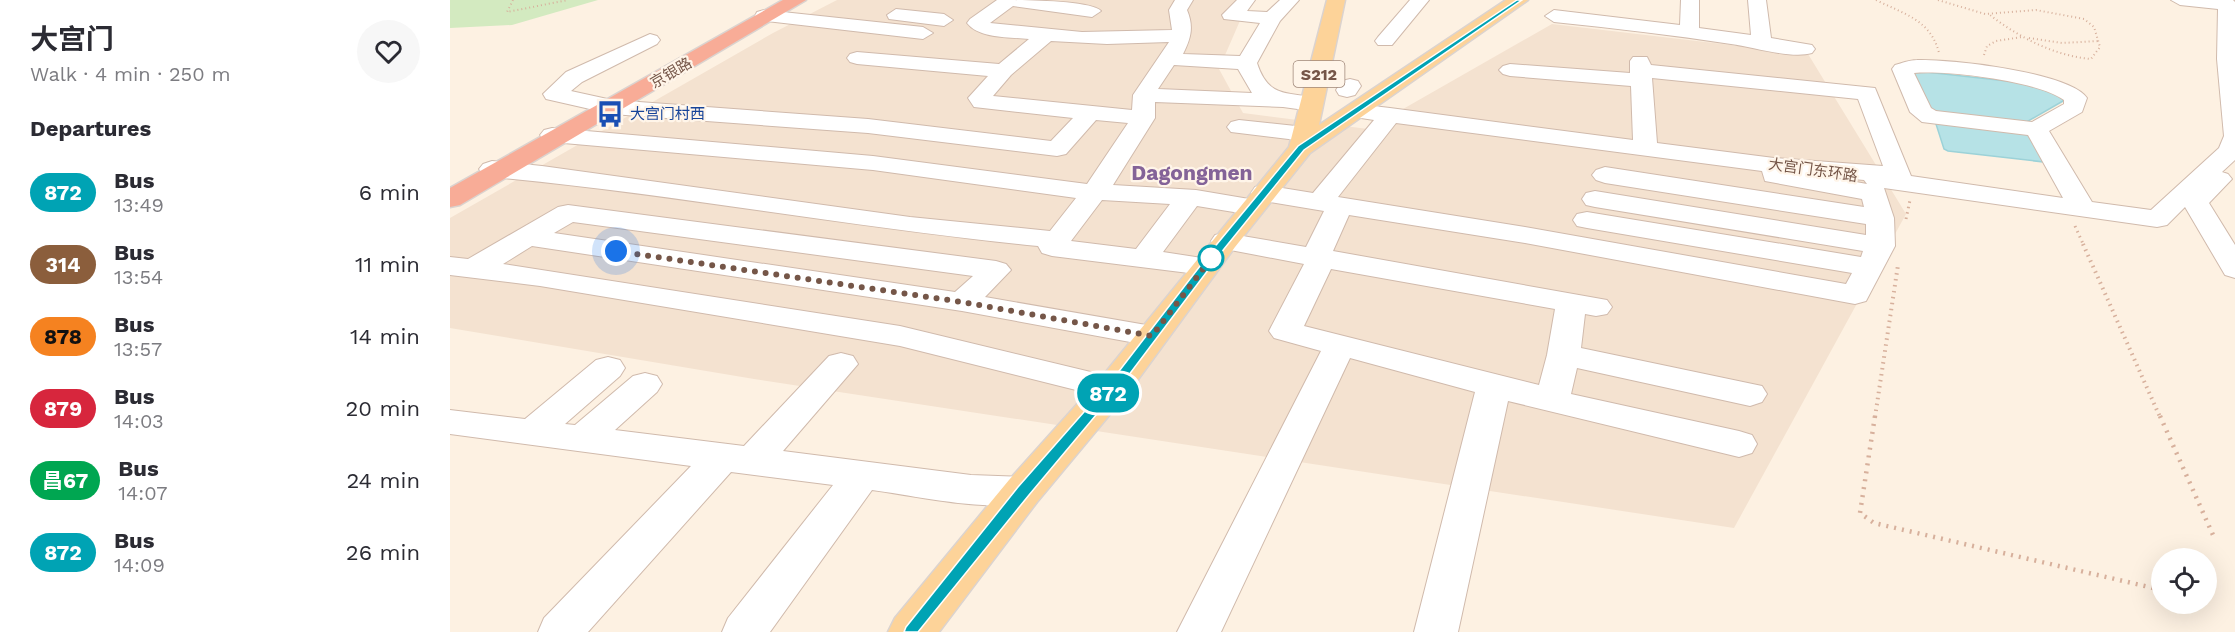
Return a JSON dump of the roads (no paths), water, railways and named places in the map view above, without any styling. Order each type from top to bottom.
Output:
[{"type":"highway","name":"京银路","points":[[450,199],[792,1]]},
{"type":"highway","name":"京银路","points":[[450,193],[497,170]]},
{"type":"main road","name":"S212","points":[[1303,141],[1336,0]]},
{"type":"main road","points":[[1385,104],[1519,0]]},
{"type":"main road","points":[[1314,95],[1351,95]]},
{"type":"main road","name":"S212","points":[[912,632],[1023,491],[1112,387],[1303,141],[1351,95]]},
{"type":"street","points":[[978,22],[1009,0],[1092,11]]},
{"type":"street","points":[[1280,101],[1262,92],[1250,79],[1247,63],[1272,18],[1290,0]]},
{"type":"street","points":[[1385,40],[1420,0]]},
{"type":"street","points":[[1586,19],[1590,0]]},
{"type":"street","points":[[1617,22],[1621,0]]},
{"type":"street","points":[[1689,33],[1690,0]]},
{"type":"street","points":[[1757,0],[1757,52]]},
{"type":"street","name":"大宫门东环路","points":[[1351,95],[1385,104],[1645,147],[1774,181],[1913,184],[2157,219],[2230,152],[2235,136],[2227,59],[2231,4],[2190,0]]},
{"type":"street","points":[[792,1],[944,20],[978,22],[985,28],[1045,36],[1119,39],[1173,16],[1179,45],[1168,59],[1143,107],[1093,192],[1052,246],[1144,258],[1215,253],[1318,257],[1583,305],[1564,355],[1552,401]]},
{"type":"street","points":[[1247,1],[1231,15],[1272,18]]},
{"type":"street","points":[[766,16],[923,33]]},
{"type":"street","points":[[1554,16],[1617,22],[1689,33],[1757,52],[1825,67],[1839,90]]},
{"type":"street","points":[[880,60],[944,20]]},
{"type":"street","points":[[1045,36],[1004,71],[979,98],[982,102],[1090,113],[1143,107],[1257,100],[1280,101],[1314,95]]},
{"type":"street","points":[[650,40],[574,77],[554,94],[610,105],[675,112],[868,126],[1057,148],[1090,113]]},
{"type":"street","points":[[1757,52],[1805,49]]},
{"type":"street","points":[[857,58],[1004,71]]},
{"type":"street","points":[[1168,59],[1247,63]]},
{"type":"street","points":[[1510,70],[1640,68],[1721,60]]},
{"type":"street","points":[[1917,66],[2036,80],[2072,93],[2076,98],[2074,107],[2036,129],[1930,117],[1921,112],[1902,69],[1917,66]]},
{"type":"street","points":[[1591,209],[1774,181],[1899,175],[1867,93],[1640,68]]},
{"type":"street","points":[[1640,68],[1702,94]]},
{"type":"street","points":[[1640,68],[1645,147]]},
{"type":"street","points":[[573,176],[708,91]]},
{"type":"street","points":[[1257,100],[1235,133],[1303,141]]},
{"type":"street","points":[[1385,104],[1330,204],[1318,257],[1285,331],[1552,401],[1739,444]]},
{"type":"street","points":[[2036,129],[2074,207]]},
{"type":"street","points":[[556,136],[873,163],[1093,192],[1330,204],[1591,209],[1883,258],[1883,227],[1892,223],[1874,193],[1774,181]]},
{"type":"street","points":[[1591,209],[1617,143]]},
{"type":"street","points":[[2235,164],[2195,202],[2235,269]]},
{"type":"street","points":[[497,170],[573,176],[744,199],[890,223],[1057,240]]},
{"type":"street","points":[[1144,258],[1189,198]]},
{"type":"street","points":[[462,267],[527,237],[568,213],[996,270],[962,302]]},
{"type":"street","points":[[618,289],[699,231]]},
{"type":"street","points":[[527,237],[660,259],[962,302],[1152,336]]},
{"type":"street","points":[[462,267],[618,289],[900,336],[1112,387]]},
{"type":"street","points":[[1199,632],[1340,345]]},
{"type":"street","points":[[1564,355],[1750,394]]},
{"type":"street","points":[[560,632],[737,459],[841,364]]},
{"type":"street","points":[[532,433],[608,368]]},
{"type":"street","points":[[583,439],[645,384]]},
{"type":"street","points":[[1436,632],[1494,386]]},
{"type":"street","points":[[450,422],[971,489],[1023,491]]},
{"type":"street","points":[[744,632],[862,475]]},
{"type":"water","points":[[1917,71],[2034,84],[2062,96],[2063,101],[2023,124],[1930,113],[1912,76]]},
{"type":"water","points":[[1935,121],[2030,134],[2044,162],[1948,151],[1944,149]]},
{"type":"place","name":"大宫门村西","points":[[610,114]]},
{"type":"district","name":"Dagongmen","points":[[1192,172]]}]
